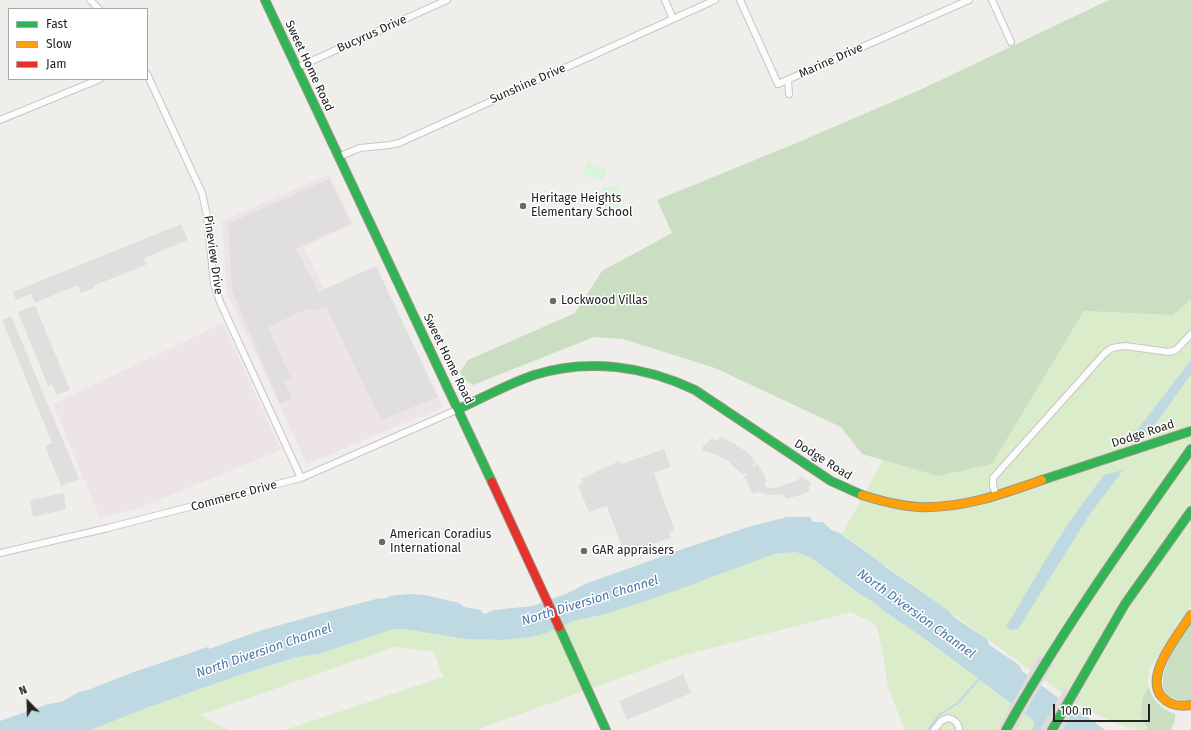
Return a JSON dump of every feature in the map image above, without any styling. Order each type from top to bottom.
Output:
[{"type":"main road","name":"Sweet Home Road","points":[[265,0],[338,157],[459,409],[606,730]]},
{"type":"main road","name":"Dodge Road","points":[[459,409],[525,379],[556,370],[589,366],[633,368],[666,377],[695,390],[832,481],[850,491],[888,504],[930,508],[959,505],[996,496],[1191,431]]},
{"type":"main road","points":[[1006,730],[1047,660],[1088,595],[1191,449]]},
{"type":"main road","points":[[1052,730],[1125,604],[1191,511]]},
{"type":"main road","points":[[1191,615],[1156,674],[1158,691],[1167,702],[1177,706],[1191,705]]},
{"type":"street","points":[[90,0],[98,8]]},
{"type":"street","name":"Bucyrus Drive","points":[[296,68],[447,0]]},
{"type":"street","points":[[665,0],[673,19]]},
{"type":"street","name":"Sunshine Drive","points":[[338,157],[360,148],[399,143],[715,0]]},
{"type":"street","name":"Marine Drive","points":[[740,0],[778,84],[969,0]]},
{"type":"street","points":[[992,0],[1011,42]]},
{"type":"street","name":"Pineview Drive","points":[[148,76],[202,193],[207,216],[214,284],[220,302],[301,478]]},
{"type":"street","points":[[0,120],[98,80]]},
{"type":"street","points":[[788,80],[789,94]]},
{"type":"street","points":[[996,496],[993,486],[993,478],[1112,348],[1125,346],[1169,352],[1176,350],[1191,334]]},
{"type":"street","name":"Commerce Drive","points":[[0,553],[108,528],[301,478],[459,409]]},
{"type":"street","points":[[934,730],[941,721],[948,718],[958,724],[959,730]]},
{"type":"shaded area","points":[[329,174],[353,224],[304,247],[324,289],[376,266],[443,407],[307,464],[227,293],[222,221]]},
{"type":"shaded area","points":[[329,179],[351,223],[296,249],[319,292],[376,266],[438,397],[381,420],[326,307],[315,312],[309,308],[268,327],[291,378],[284,381],[292,399],[280,404],[232,290],[228,224]]},
{"type":"shaded area","points":[[181,224],[188,240],[144,258],[146,265],[93,286],[94,288],[81,293],[78,285],[35,303],[31,294],[16,300],[13,292]]},
{"type":"shaded area","points":[[35,305],[70,390],[57,395],[52,384],[48,386],[18,312]]},
{"type":"shaded area","points":[[11,316],[79,479],[61,486],[45,446],[52,443],[2,320]]},
{"type":"shaded area","points":[[223,323],[281,450],[142,507],[100,519],[53,404]]},
{"type":"shaded area","points":[[720,436],[748,453],[756,462],[752,466],[753,467],[757,464],[763,472],[767,481],[764,484],[766,488],[775,488],[798,480],[801,476],[811,483],[809,492],[787,499],[782,494],[768,495],[758,492],[753,494],[744,477],[748,474],[747,473],[743,475],[728,461],[702,450],[703,446],[713,437],[714,440],[718,441]]},
{"type":"shaded area","points":[[664,449],[671,467],[654,473],[675,531],[669,532],[671,538],[635,549],[633,545],[622,548],[607,506],[589,512],[578,486],[583,483],[581,479],[619,461],[622,464]]},
{"type":"shaded area","points":[[64,493],[66,509],[33,517],[30,500]]},
{"type":"shaded area","points":[[683,674],[691,693],[627,720],[619,701]]},
{"type":"green space","points":[[1109,0],[1191,0],[1191,299],[1173,315],[1084,311],[992,464],[938,476],[862,454],[841,427],[715,368],[623,339],[594,337],[473,385],[464,379],[460,372],[468,360],[575,313],[602,271],[672,233],[657,200],[794,144],[922,89]]},
{"type":"green space","points":[[587,162],[607,169],[603,180],[583,174]]},
{"type":"green space","points":[[620,186],[618,210],[601,211],[603,187]]},
{"type":"green space","points":[[1191,299],[1191,606],[1150,668],[1148,680],[1149,687],[1143,697],[1140,715],[1148,730],[1130,728],[1113,722],[1080,706],[842,534],[883,460],[938,476],[992,464],[1084,311],[1173,315]]},
{"type":"green space","points":[[796,552],[810,557],[945,654],[1033,720],[1034,725],[1031,730],[905,730],[888,688],[883,654],[876,625],[851,612],[681,656],[476,730],[285,730],[443,677],[434,652],[395,647],[200,715],[229,730],[91,730],[149,707],[240,675],[297,657],[319,654],[394,629],[404,629],[465,639],[502,640],[532,637],[549,632],[573,621],[606,614],[774,554]]},
{"type":"green space","points":[[1191,622],[1191,700],[1179,700],[1167,694],[1163,685],[1164,675],[1167,663],[1173,651]]},
{"type":"green space","points":[[1149,687],[1152,696],[1158,704],[1165,710],[1175,714],[1175,720],[1171,730],[1148,730],[1140,715],[1143,697]]},
{"type":"water","points":[[1191,360],[1191,374],[1149,433],[1131,438]]},
{"type":"water","points":[[1123,470],[1088,517],[1018,629],[1011,630],[1006,627],[1055,544],[1077,511],[1104,475]]},
{"type":"water","name":"North Diversion Channel","points":[[787,517],[810,517],[813,522],[823,522],[831,530],[838,532],[883,564],[886,568],[949,611],[954,617],[988,640],[988,644],[1019,665],[1022,671],[1076,711],[1082,713],[1105,730],[1031,730],[1034,725],[1033,720],[945,654],[810,557],[796,552],[774,554],[661,596],[606,614],[573,621],[549,632],[532,637],[502,640],[465,639],[404,629],[394,629],[319,654],[297,657],[240,675],[149,707],[91,730],[0,730],[0,721],[48,704],[61,702],[79,692],[88,690],[131,673],[208,647],[209,649],[259,631],[319,614],[376,599],[387,598],[389,596],[409,594],[425,595],[459,603],[464,607],[481,610],[482,613],[485,614],[493,610],[533,606],[568,593],[585,584],[677,551],[748,527]]},
{"type":"pier","points":[[1039,655],[1054,663],[1015,730],[997,730]]},
{"type":"pier","points":[[1065,687],[1081,697],[1063,730],[1040,730]]},
{"type":"waterway","points":[[1139,439],[1143,434]]},
{"type":"waterway","points":[[928,730],[939,715],[958,703],[979,679]]},
{"type":"traffic: fast","points":[[265,0],[492,482]]},
{"type":"traffic: fast","points":[[459,409],[515,382],[554,370],[595,366],[636,370],[656,375],[695,390],[831,481],[862,495]]},
{"type":"traffic: fast","points":[[1042,480],[1191,431]]},
{"type":"traffic: fast","points":[[1006,730],[1049,658],[1118,552],[1191,449]]},
{"type":"traffic: fast","points":[[1052,730],[1125,604],[1191,511]]},
{"type":"traffic: fast","points":[[559,627],[606,730]]},
{"type":"traffic: slow","points":[[862,495],[905,506],[950,506],[982,500],[1042,480]]},
{"type":"traffic: slow","points":[[1191,615],[1165,655],[1157,678],[1157,688],[1165,700],[1175,705],[1191,705]]},
{"type":"traffic: jam","points":[[492,482],[559,627]]},
{"type":"place","name":"Heritage Heights Elementary School","points":[[523,206]]},
{"type":"place","name":"Lockwood Villas","points":[[553,301]]},
{"type":"place","name":"American Coradius International","points":[[382,542]]},
{"type":"place","name":"GAR appraisers","points":[[584,551]]}]
